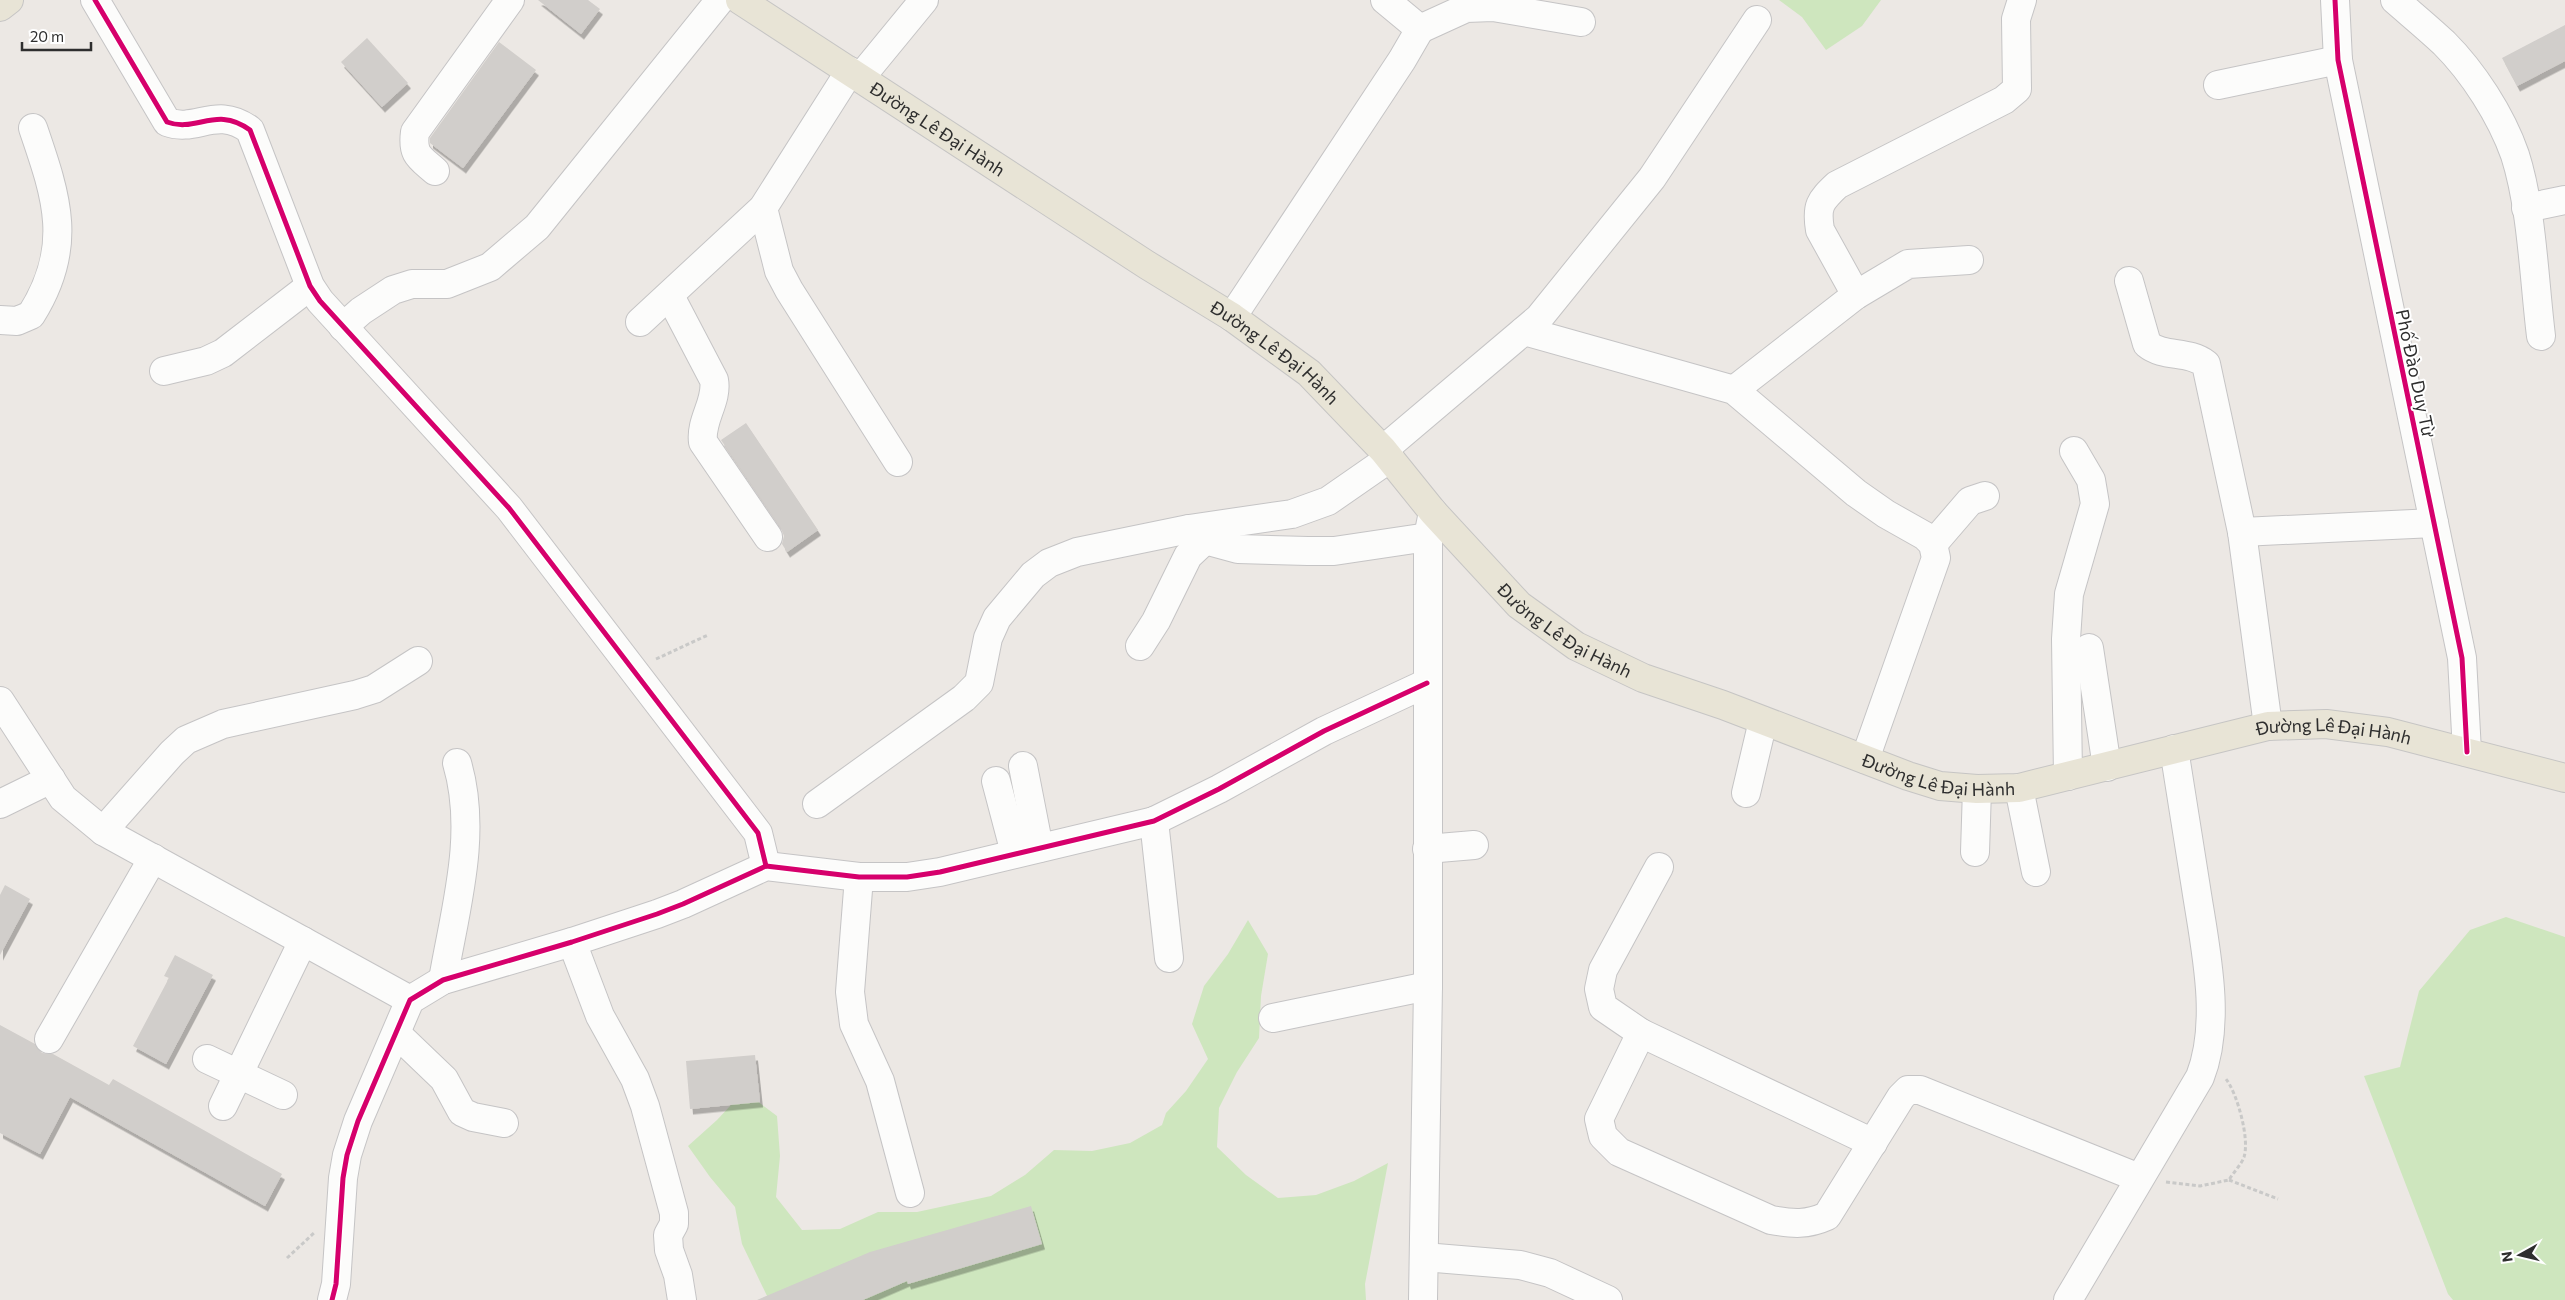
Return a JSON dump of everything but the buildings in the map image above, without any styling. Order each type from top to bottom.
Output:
[{"type":"main road","points":[[0,7],[9,0]]},
{"type":"main road","name":"Đường Lê Đại Hành","points":[[740,0],[1147,265],[1232,317],[1309,373],[1386,454],[1431,525],[1519,605],[1576,646],[1643,678],[1940,786],[1977,789],[2020,788],[2268,726],[2326,724],[2388,732],[2565,778]]},
{"type":"street","points":[[95,0],[167,122],[175,125],[226,118],[238,121],[250,130],[310,286],[320,301],[509,508],[758,833],[766,866]]},
{"type":"street","points":[[435,171],[416,155],[413,145],[415,132],[510,0]]},
{"type":"street","points":[[343,327],[361,311],[393,290],[412,284],[447,284],[483,271],[522,242],[537,227],[720,0]]},
{"type":"street","points":[[640,322],[763,208],[855,74],[924,0]]},
{"type":"street","points":[[1385,0],[1420,29]]},
{"type":"street","points":[[1856,295],[1820,230],[1818,218],[1821,200],[1837,185],[1938,131],[2004,100],[2017,89],[2016,19],[2022,0]]},
{"type":"street","name":"Phố Đào Duy Từ","points":[[2335,0],[2338,60],[2462,658],[2467,752]]},
{"type":"street","points":[[2395,0],[2444,44],[2488,101],[2514,152],[2526,208],[2541,336]]},
{"type":"street","points":[[1232,317],[1402,60],[1420,29],[1466,8],[1493,7],[1581,22]]},
{"type":"street","points":[[817,804],[964,698],[979,683],[988,638],[997,618],[1032,575],[1049,563],[1077,552],[1197,535],[1292,514],[1328,501],[1386,454],[1539,318],[1652,178],[1757,20]]},
{"type":"street","points":[[2218,85],[2338,60]]},
{"type":"street","points":[[0,320],[17,321],[31,315],[47,285],[54,257],[59,222],[52,185],[33,128]]},
{"type":"street","points":[[2526,208],[2565,200]]},
{"type":"street","points":[[763,208],[778,271],[788,290],[898,462]]},
{"type":"street","points":[[1734,390],[1856,295],[1908,264],[1969,260]]},
{"type":"street","points":[[2129,281],[2147,344],[2154,350],[2196,357],[2206,364],[2242,532],[2268,726]]},
{"type":"street","points":[[164,371],[206,361],[223,353],[310,286]]},
{"type":"street","points":[[670,296],[714,380],[715,388],[701,431],[703,442],[768,537]]},
{"type":"street","points":[[1524,331],[1734,390],[1856,493],[1886,514],[1925,536],[1933,544],[1936,558],[1866,759]]},
{"type":"street","points":[[2068,776],[2066,639],[2069,594],[2095,504],[2091,480],[2074,451]]},
{"type":"street","points":[[1933,544],[1970,501],[1985,496]]},
{"type":"street","points":[[2242,532],[2434,523]]},
{"type":"street","points":[[1197,535],[1238,549],[1334,551],[1431,525],[1427,683],[1428,986],[1423,1300]]},
{"type":"street","points":[[1140,646],[1156,621],[1197,535]]},
{"type":"street","points":[[2089,648],[2107,767]]},
{"type":"street","points":[[104,830],[172,753],[186,740],[223,724],[355,695],[374,689],[418,661]]},
{"type":"street","points":[[338,1295],[343,1178],[347,1155],[358,1121],[410,1000],[443,980],[572,942],[683,904],[766,866],[859,878],[907,877],[940,872],[1154,821],[1210,794],[1324,731],[1427,683]]},
{"type":"street","points":[[0,701],[63,798],[104,830],[410,1000]]},
{"type":"street","points":[[1746,794],[1763,721]]},
{"type":"street","points":[[2068,1300],[2200,1077],[2207,1057],[2211,1031],[2206,955],[2174,749]]},
{"type":"street","points":[[443,980],[466,844],[464,786],[457,763]]},
{"type":"street","points":[[1023,766],[1027,851]]},
{"type":"street","points":[[0,804],[51,778]]},
{"type":"street","points":[[996,781],[1027,851]]},
{"type":"street","points":[[2020,788],[2036,872]]},
{"type":"street","points":[[1975,852],[1977,789]]},
{"type":"street","points":[[1154,821],[1169,958]]},
{"type":"street","points":[[1428,849],[1474,845]]},
{"type":"street","points":[[49,1039],[153,858]]},
{"type":"street","points":[[1659,867],[1603,970],[1599,989],[1603,1007],[1641,1033],[1873,1143]]},
{"type":"street","points":[[859,878],[850,992],[854,1024],[880,1081],[910,1193]]},
{"type":"street","points":[[223,1106],[302,940]]},
{"type":"street","points":[[572,942],[600,1016],[635,1079],[645,1106],[674,1213],[674,1224],[668,1235],[669,1250],[678,1275],[682,1300]]},
{"type":"street","points":[[1273,1018],[1428,986]]},
{"type":"street","points":[[1641,1033],[1599,1119],[1603,1136],[1619,1152],[1771,1220],[1795,1224],[1811,1223],[1827,1216],[1901,1097],[1908,1090],[1920,1090],[2139,1178]]},
{"type":"street","points":[[397,1034],[444,1079],[462,1112],[473,1117],[504,1123]]},
{"type":"street","points":[[207,1059],[283,1095]]},
{"type":"street","points":[[1424,1257],[1520,1265],[1550,1273],[1608,1300]]},
{"type":"path","points":[[632,669],[708,635]]},
{"type":"path","points":[[2207,1057],[2234,1089],[2244,1131],[2244,1157],[2228,1180]]},
{"type":"path","points":[[2139,1178],[2200,1186],[2228,1180],[2278,1198]]},
{"type":"green space","points":[[1779,0],[1881,0],[1862,26],[1826,50],[1802,17]]},
{"type":"green space","points":[[2506,917],[2565,937],[2565,1300],[2453,1300],[2448,1294],[2364,1076],[2400,1067],[2419,991],[2470,930]]},
{"type":"green space","points":[[1248,920],[1268,954],[1261,996],[1259,1038],[1237,1072],[1219,1108],[1217,1147],[1246,1175],[1278,1198],[1316,1195],[1354,1181],[1388,1163],[1365,1284],[1366,1300],[769,1300],[742,1244],[735,1207],[688,1146],[717,1120],[744,1091],[777,1116],[780,1156],[776,1197],[802,1230],[840,1229],[878,1212],[917,1212],[991,1196],[1025,1175],[1054,1150],[1092,1151],[1130,1143],[1162,1125],[1166,1113],[1186,1091],[1208,1059],[1192,1024],[1204,986],[1228,954]]},
{"type":"cycle path","points":[[95,0],[167,122],[188,124],[217,119],[238,123],[250,130],[310,286],[320,301],[509,508],[758,833],[766,866]]},
{"type":"cycle path","points":[[2335,0],[2338,60],[2462,658],[2467,752]]},
{"type":"cycle path","points":[[332,1300],[336,1284],[343,1178],[347,1155],[358,1121],[410,1000],[443,980],[572,942],[657,914],[766,866],[859,877],[907,877],[940,872],[1154,821],[1219,789],[1324,731],[1427,683]]}]
